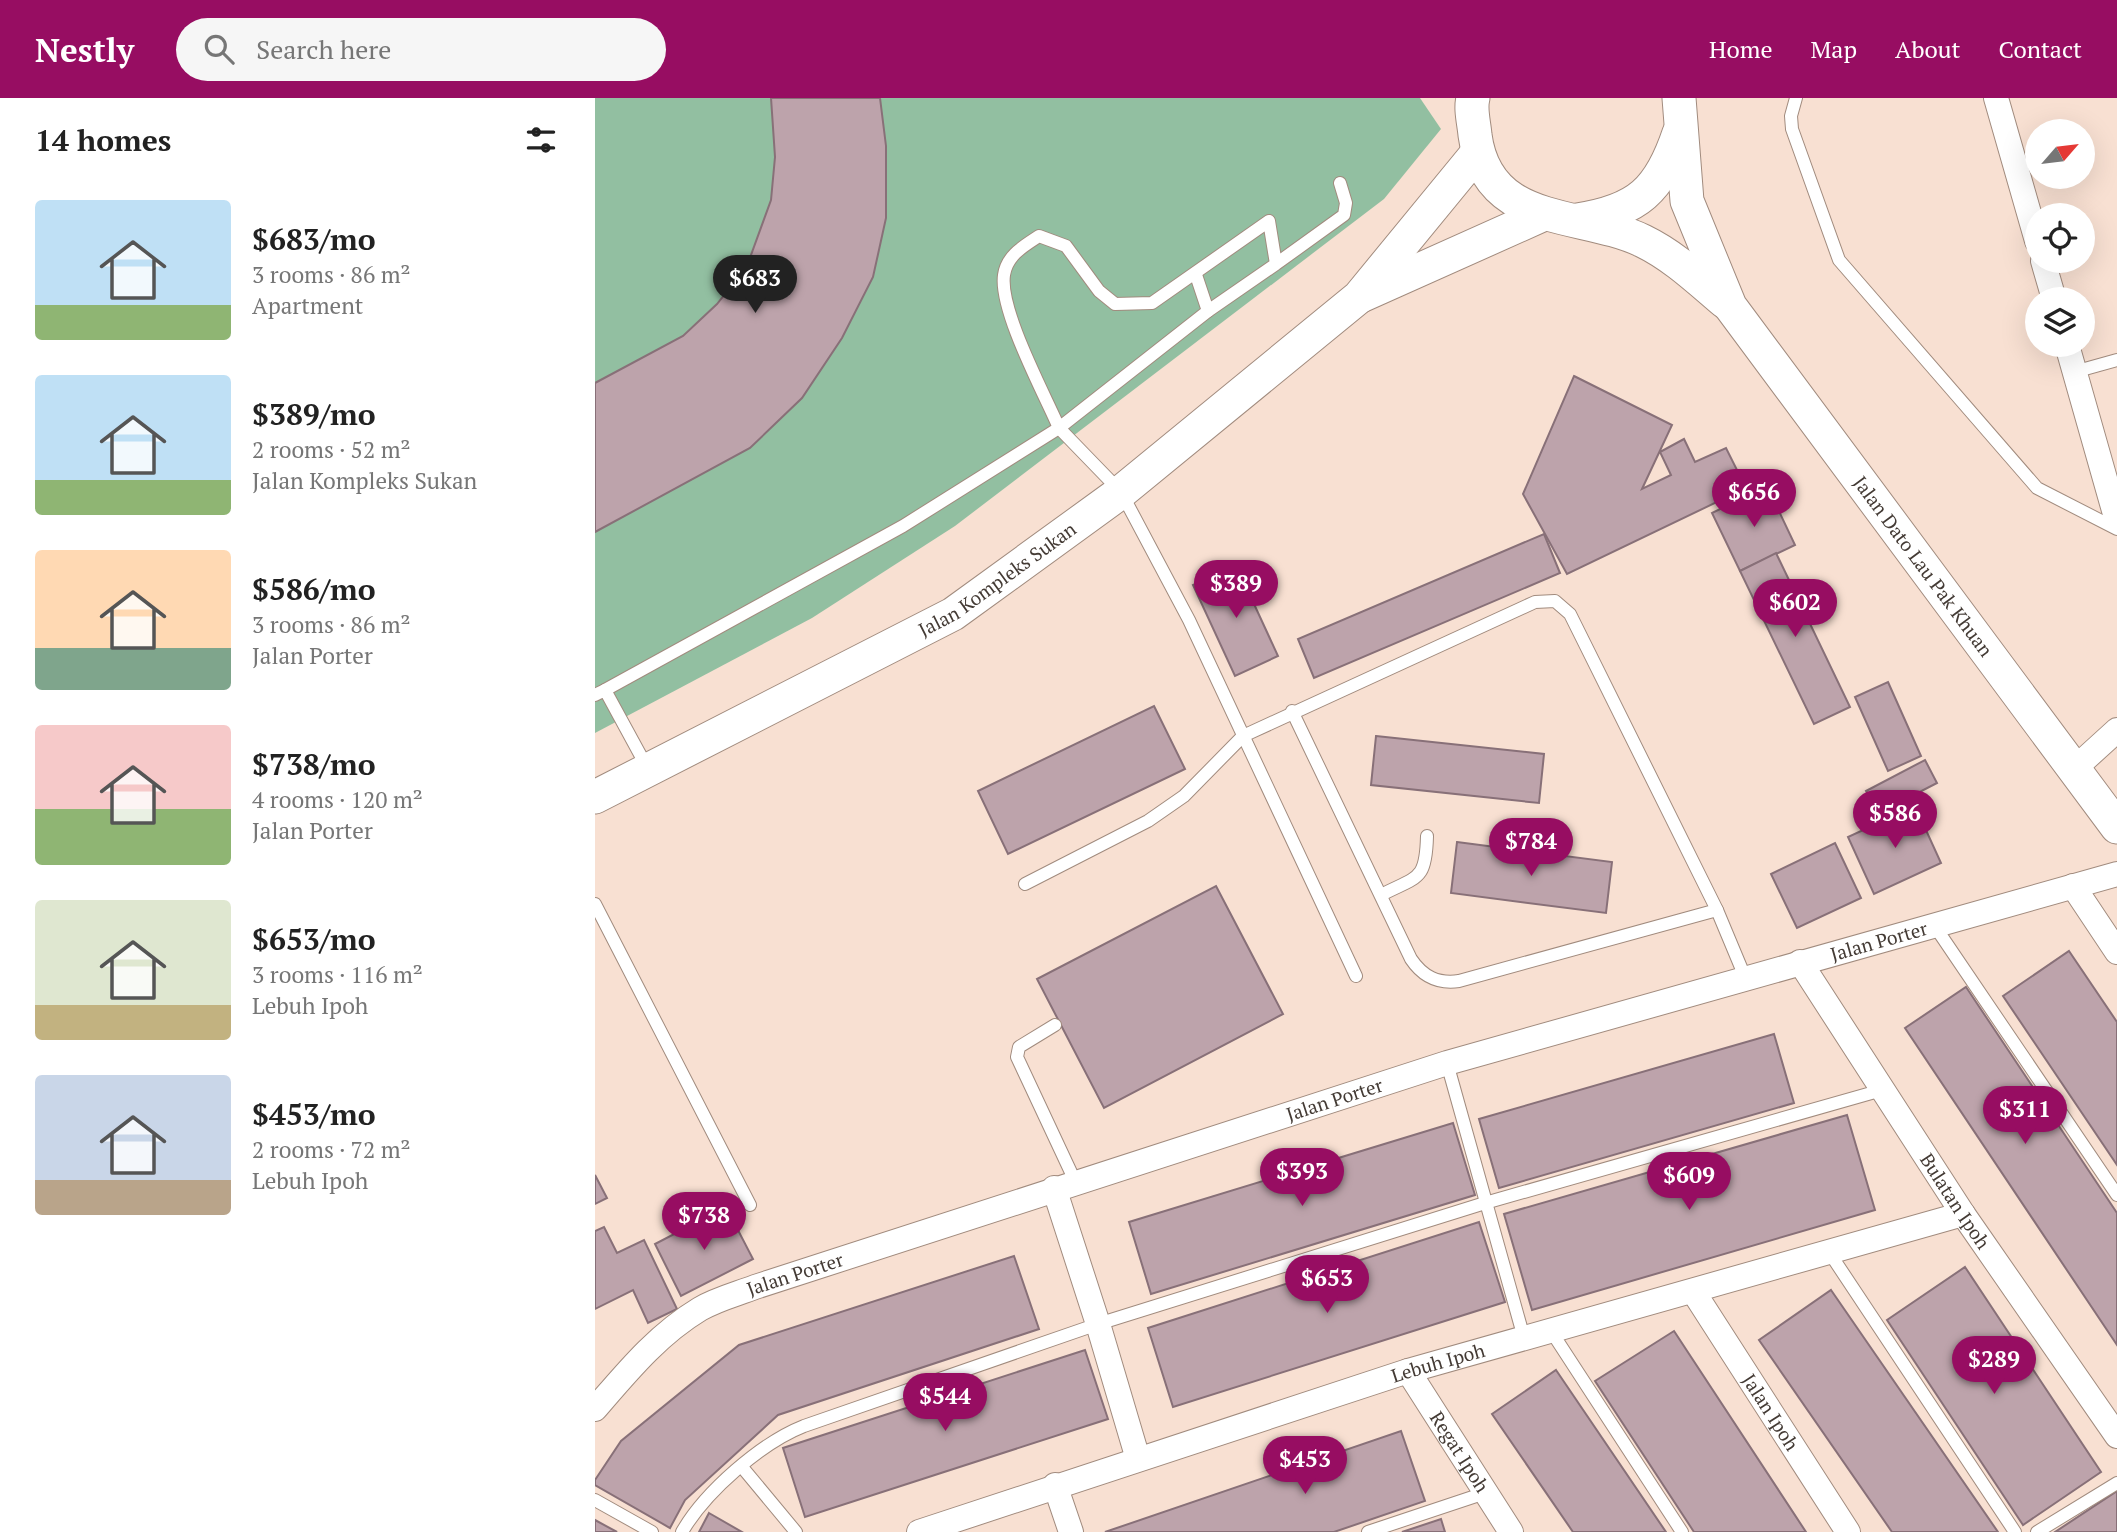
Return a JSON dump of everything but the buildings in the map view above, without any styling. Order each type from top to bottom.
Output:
[{"type":"main road","points":[[1471,100],[1478,152],[1492,179],[1514,201],[1557,218],[1641,240],[1668,256],[1730,306]]},
{"type":"main road","points":[[1679,106],[1687,201],[1730,306]]},
{"type":"main road","name":"Jalan Kompleks Sukan","points":[[1359,298],[1557,218],[1610,215],[1643,197],[1668,167],[1679,106]]},
{"type":"main road","name":"Jalan Kompleks Sukan","points":[[595,797],[953,614],[1121,492],[1359,298],[1478,152]]},
{"type":"main road","name":"Jalan Dato Lau Pak Khuan","points":[[1730,306],[2117,827]]},
{"type":"street","points":[[1996,98],[2026,203]]},
{"type":"street","points":[[2070,357],[2117,522]]},
{"type":"street","points":[[2073,770],[2117,730]]},
{"type":"street","name":"Jalan Porter","points":[[595,1409],[644,1353],[672,1328],[702,1308],[755,1287],[1447,1063],[2117,874]]},
{"type":"street","points":[[2073,886],[2117,952]]},
{"type":"street","name":"Bulatan Ipoh","points":[[1800,962],[1963,1214],[2117,1436]]},
{"type":"street","points":[[1064,1185],[1098,1324],[1138,1459]]},
{"type":"street","name":"Lebuh Ipoh","points":[[919,1532],[1055,1485],[1408,1371],[1963,1214]]},
{"type":"street","name":"Jalan Ipoh","points":[[1693,1291],[1848,1532]]},
{"type":"street","name":"Regat Ipoh","points":[[1408,1371],[1511,1532]]},
{"type":"street","points":[[1055,1485],[1071,1532]]},
{"type":"lane","points":[[1796,98],[1791,116],[1791,130],[1839,260],[2037,488],[2117,529]]},
{"type":"lane","points":[[648,769],[600,693],[903,526],[1059,428],[1208,311],[1344,215],[1346,203],[1341,183]]},
{"type":"lane","points":[[1276,264],[1269,221],[1196,275],[1152,303],[1127,306],[1115,304],[1099,291],[1066,246],[1039,236],[1014,253],[1004,274],[1005,302],[1059,428],[1121,492],[1189,620],[1356,976]]},
{"type":"lane","points":[[1196,275],[1208,311]]},
{"type":"lane","points":[[2074,372],[2117,360]]},
{"type":"lane","points":[[1025,884],[1148,821],[1184,796],[1243,736],[1292,711],[1535,601],[1555,601],[1570,614],[1717,910],[1745,977]]},
{"type":"lane","points":[[1292,711],[1417,969],[1436,981],[1447,982],[1717,910]]},
{"type":"lane","points":[[1381,895],[1421,874],[1427,859],[1427,836]]},
{"type":"lane","points":[[595,904],[750,1205]]},
{"type":"lane","points":[[1934,925],[2117,1195]]},
{"type":"lane","points":[[1055,1025],[1019,1047],[1017,1057],[1064,1185]]},
{"type":"lane","points":[[1447,1063],[1524,1338]]},
{"type":"lane","points":[[683,1532],[696,1508],[773,1441],[795,1429],[1098,1324],[1485,1203],[1882,1090]]},
{"type":"lane","points":[[1829,1252],[2015,1532]]},
{"type":"lane","points":[[1551,1331],[1682,1532]]},
{"type":"lane","points":[[742,1467],[796,1532]]},
{"type":"lane","points":[[2036,1532],[2117,1483]]},
{"type":"lane","points":[[1368,1532],[1485,1493]]},
{"type":"lane","points":[[595,1500],[652,1532]]},
{"type":"green space","points":[[595,98],[1420,98],[1441,129],[1384,199],[955,526],[812,618],[595,733]]}]
